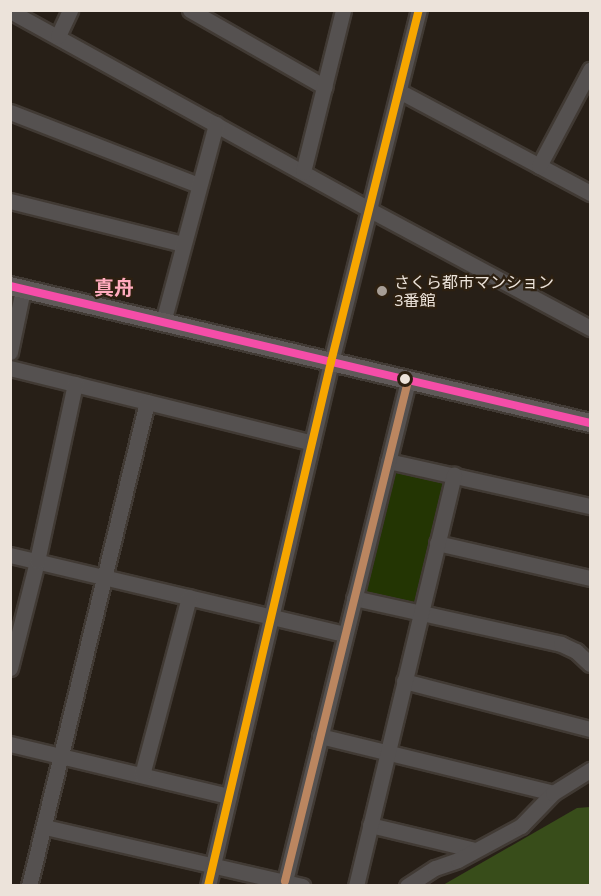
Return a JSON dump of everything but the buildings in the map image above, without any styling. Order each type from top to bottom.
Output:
[{"type":"main road","points":[[17,287],[591,423]]},
{"type":"street","points":[[10,10],[370,210],[591,328]]},
{"type":"street","points":[[58,36],[70,10]]},
{"type":"street","points":[[190,10],[325,87]]},
{"type":"street","points":[[303,172],[343,10]]},
{"type":"street","points":[[208,885],[331,362],[419,10]]},
{"type":"street","points":[[538,166],[591,70]]},
{"type":"street","points":[[399,91],[591,193]]},
{"type":"street","points":[[10,112],[198,185]]},
{"type":"street","points":[[164,322],[198,185],[216,124]]},
{"type":"street","points":[[10,201],[183,244]]},
{"type":"street","points":[[10,352],[17,287]]},
{"type":"street","points":[[10,368],[312,443]]},
{"type":"street","points":[[285,881],[408,381]]},
{"type":"street","points":[[10,668],[37,561],[75,384]]},
{"type":"street","points":[[29,885],[147,402]]},
{"type":"street","points":[[388,461],[591,506]]},
{"type":"street","points":[[356,885],[454,474]]},
{"type":"street","points":[[437,543],[591,578]]},
{"type":"street","points":[[10,555],[345,634]]},
{"type":"street","points":[[142,775],[189,597]]},
{"type":"street","points":[[354,598],[421,611],[561,644],[576,651],[591,664]]},
{"type":"street","points":[[404,681],[591,729]]},
{"type":"street","points":[[320,736],[553,793]]},
{"type":"street","points":[[10,744],[229,796]]},
{"type":"street","points":[[407,885],[435,868],[521,826],[553,793],[591,770]]},
{"type":"street","points":[[370,825],[475,850]]},
{"type":"street","points":[[45,827],[302,885]]},
{"type":"green space","points":[[391,464],[451,476],[419,607],[358,595]]},
{"type":"green space","points":[[590,807],[590,885],[443,885],[577,808]]},
{"type":"transit line","points":[[208,886],[331,362],[419,10]]},
{"type":"transit line","points":[[10,286],[590,423]]},
{"type":"transit line","points":[[285,881],[408,381]]},
{"type":"place","name":"さくら都市マンション 3番館","points":[[382,291]]},
{"type":"district","name":"真舟","points":[[114,287]]}]
